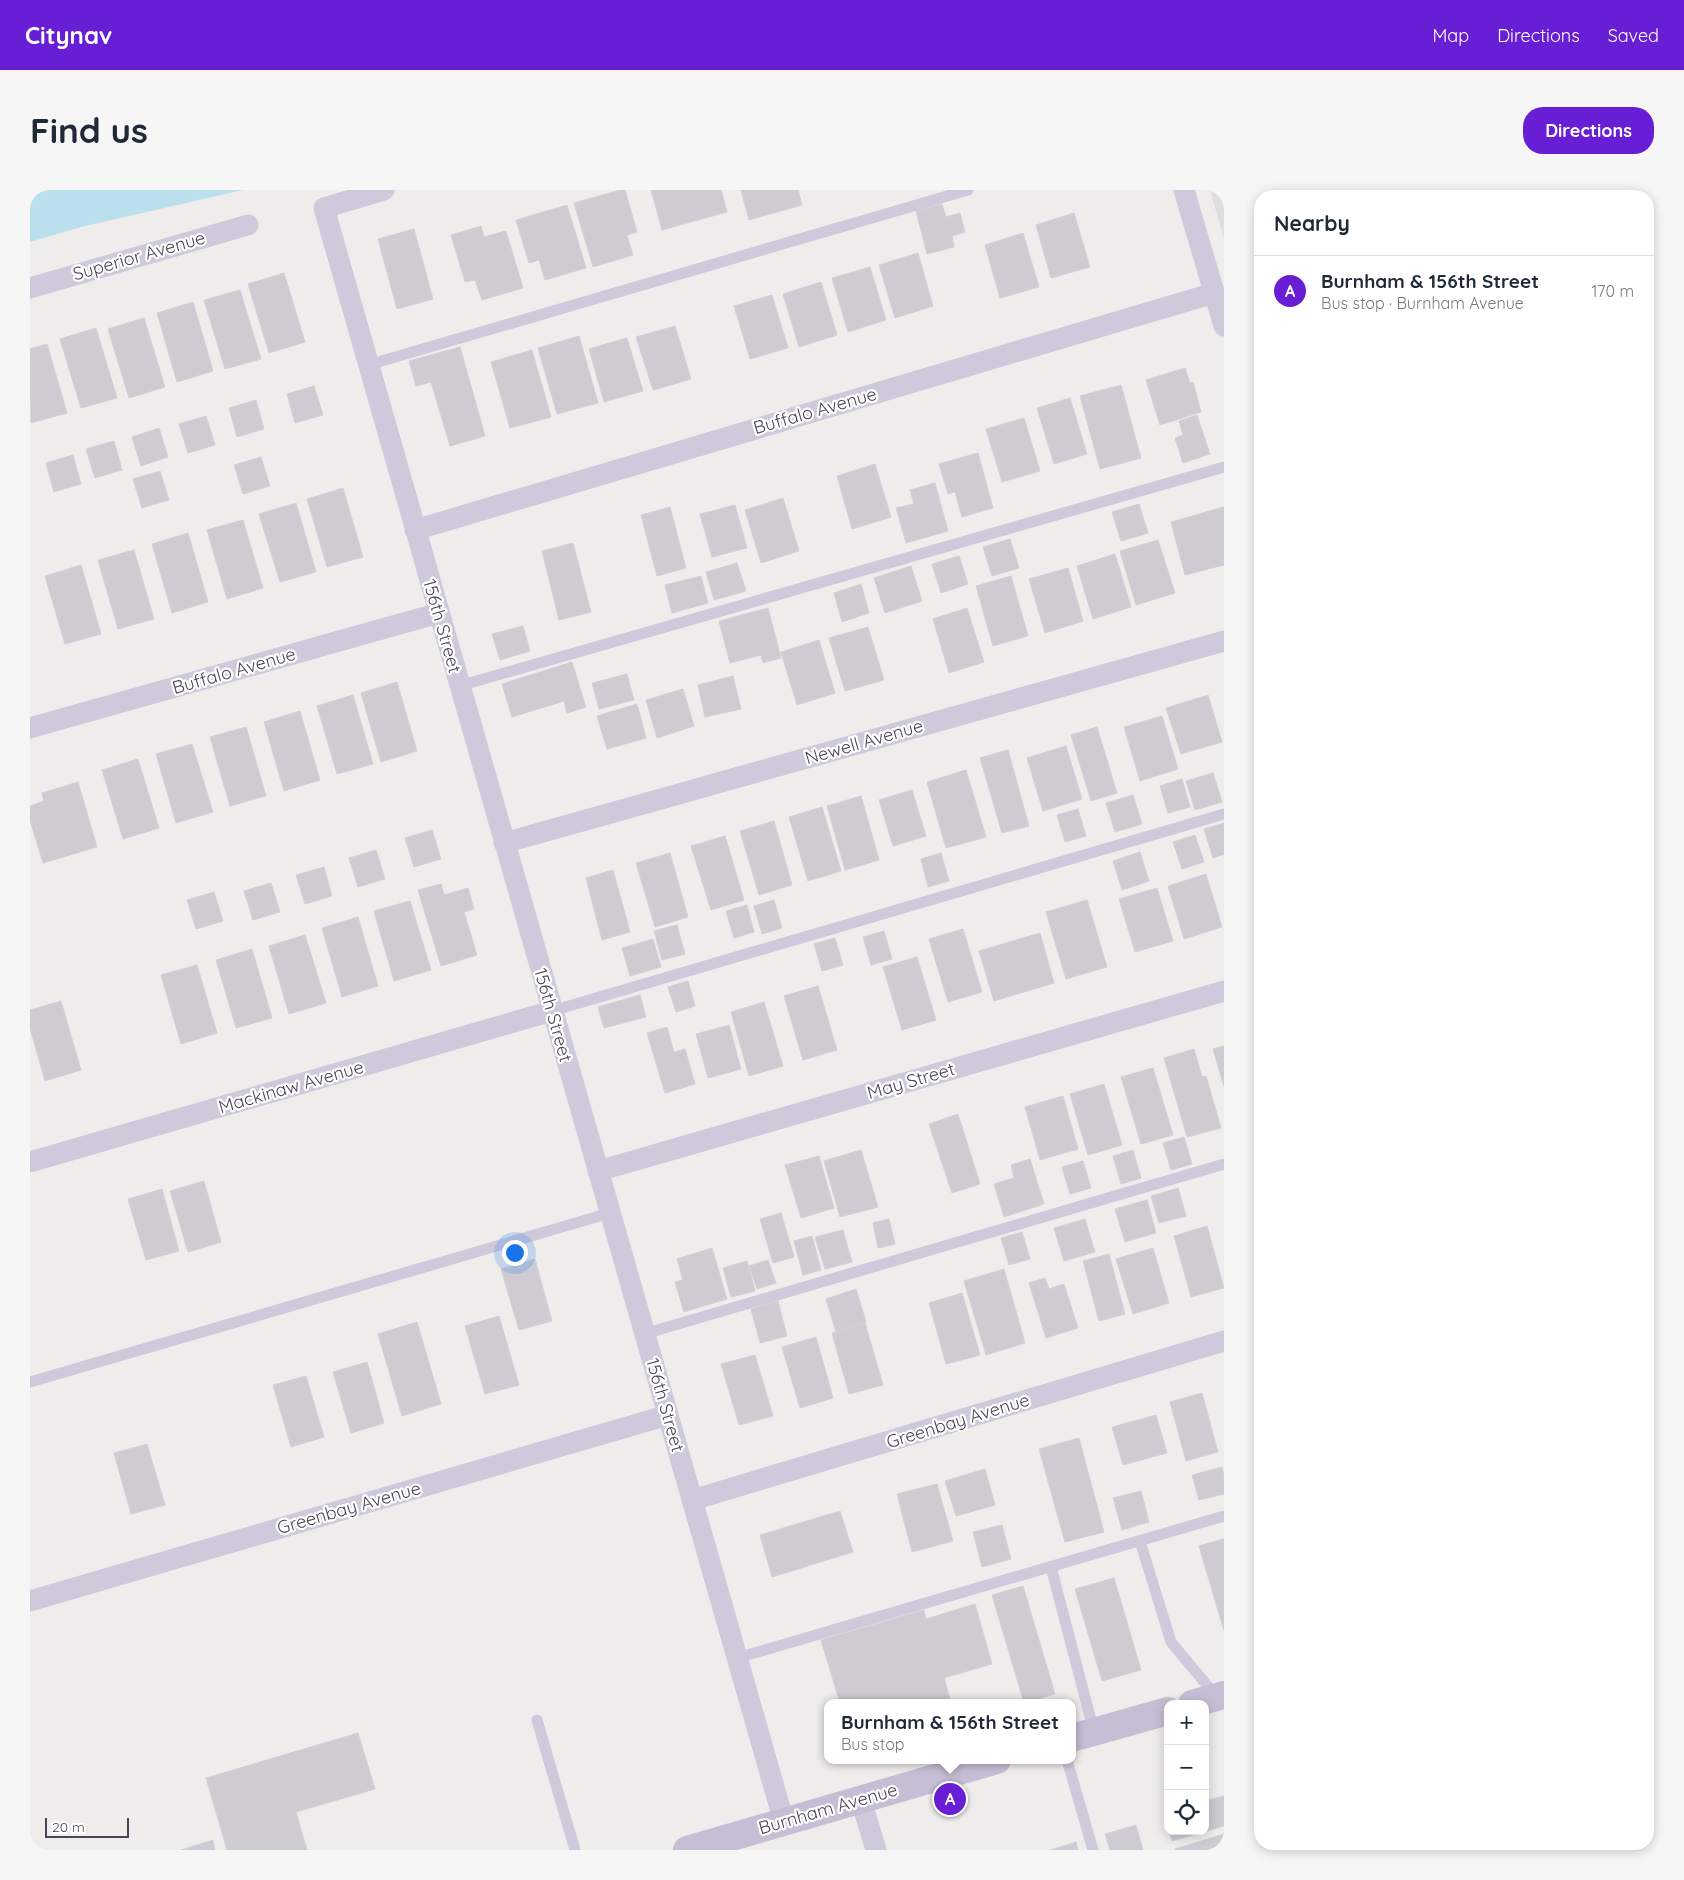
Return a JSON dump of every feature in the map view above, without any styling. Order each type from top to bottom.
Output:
[{"type":"main road","points":[[1083,1735],[1164,1712]]},
{"type":"main road","name":"Burnham Avenue","points":[[687,1850],[984,1764]]},
{"type":"street","name":"156th Street","points":[[384,190],[324,208],[784,1822]]},
{"type":"street","points":[[1184,190],[1224,326]]},
{"type":"street","name":"Superior Avenue","points":[[30,288],[248,225]]},
{"type":"street","name":"Buffalo Avenue","points":[[415,530],[1214,293]]},
{"type":"street","name":"Buffalo Avenue","points":[[30,728],[439,614]]},
{"type":"street","name":"Newell Avenue","points":[[504,843],[1224,641]]},
{"type":"street","name":"May Street","points":[[598,1171],[1224,991]]},
{"type":"street","name":"Mackinaw Avenue","points":[[30,1162],[552,1011]]},
{"type":"street","name":"Greenbay Avenue","points":[[692,1500],[1224,1341]]},
{"type":"street","name":"Greenbay Avenue","points":[[30,1601],[668,1415]]},
{"type":"street","points":[[862,1800],[876,1850]]},
{"type":"lane","points":[[368,365],[968,190]]},
{"type":"lane","points":[[459,686],[1224,467]]},
{"type":"lane","points":[[552,1011],[1224,814]]},
{"type":"lane","points":[[644,1334],[1224,1164]]},
{"type":"lane","points":[[30,1382],[610,1212]]},
{"type":"lane","points":[[737,1658],[1224,1516]]},
{"type":"lane","points":[[1140,1541],[1171,1642],[1211,1698]]},
{"type":"lane","points":[[1051,1567],[1083,1735]]},
{"type":"lane","points":[[537,1720],[574,1850]]},
{"type":"lane","points":[[1068,1764],[1092,1850]]},
{"type":"shaded area","points":[[30,190],[243,190],[81,227],[30,242]]},
{"type":"shaded area","points":[[1210,190],[1224,190],[1224,239]]},
{"type":"building","points":[[625,190],[637,232],[627,235],[633,255],[593,267],[574,203]]},
{"type":"building","points":[[651,190],[721,190],[727,212],[662,230]]},
{"type":"building","points":[[741,190],[798,190],[802,205],[749,220]]},
{"type":"building","points":[[942,204],[946,217],[960,213],[965,232],[952,236],[954,247],[927,254],[916,211]]},
{"type":"building","points":[[567,205],[586,268],[545,280],[539,260],[529,263],[516,220]]},
{"type":"building","points":[[1074,213],[1090,267],[1051,278],[1036,225]]},
{"type":"building","points":[[481,226],[484,237],[506,231],[523,288],[482,300],[475,280],[465,282],[451,235]]},
{"type":"building","points":[[414,229],[433,299],[397,309],[378,239]]},
{"type":"building","points":[[1023,233],[1039,287],[1000,298],[985,245]]},
{"type":"building","points":[[918,253],[933,306],[895,318],[879,265]]},
{"type":"building","points":[[870,267],[886,320],[848,332],[832,278]]},
{"type":"building","points":[[284,273],[305,342],[269,353],[248,284]]},
{"type":"building","points":[[821,282],[837,335],[799,347],[783,294]]},
{"type":"building","points":[[240,290],[261,359],[225,369],[204,300]]},
{"type":"building","points":[[772,295],[788,348],[750,359],[734,306]]},
{"type":"building","points":[[193,302],[213,371],[177,382],[157,313]]},
{"type":"building","points":[[144,318],[165,387],[129,398],[108,329]]},
{"type":"building","points":[[675,326],[691,379],[653,390],[636,337]]},
{"type":"building","points":[[96,328],[117,398],[81,408],[60,339]]},
{"type":"building","points":[[579,336],[598,403],[557,414],[538,348]]},
{"type":"building","points":[[627,338],[643,391],[604,402],[589,349]]},
{"type":"building","points":[[47,344],[67,413],[31,423],[30,349]]},
{"type":"building","points":[[460,347],[485,436],[450,446],[431,382],[416,386],[409,361]]},
{"type":"building","points":[[532,350],[551,417],[510,428],[491,362]]},
{"type":"building","points":[[1185,368],[1190,383],[1193,382],[1201,412],[1160,425],[1146,380]]},
{"type":"building","points":[[1121,385],[1141,458],[1100,469],[1080,396]]},
{"type":"building","points":[[314,386],[323,415],[295,423],[287,394]]},
{"type":"building","points":[[1070,398],[1087,454],[1054,464],[1037,408]]},
{"type":"building","points":[[256,400],[264,429],[237,437],[229,408]]},
{"type":"building","points":[[1197,415],[1210,454],[1183,463],[1175,438],[1183,435],[1179,421]]},
{"type":"building","points":[[206,416],[215,445],[188,453],[179,424]]},
{"type":"building","points":[[1024,418],[1040,471],[1002,482],[986,429]]},
{"type":"building","points":[[159,428],[168,457],[141,466],[132,437]]},
{"type":"building","points":[[114,441],[122,470],[95,478],[86,449]]},
{"type":"building","points":[[978,453],[993,508],[962,517],[955,492],[948,494],[939,464]]},
{"type":"building","points":[[73,455],[81,484],[54,492],[46,463]]},
{"type":"building","points":[[261,457],[270,486],[243,494],[234,465]]},
{"type":"building","points":[[875,464],[891,517],[852,529],[837,476]]},
{"type":"building","points":[[160,471],[169,500],[142,508],[133,479]]},
{"type":"building","points":[[935,483],[948,531],[906,543],[896,508],[914,504],[910,490]]},
{"type":"building","points":[[343,488],[363,557],[327,567],[307,499]]},
{"type":"building","points":[[783,498],[799,551],[761,563],[745,510]]},
{"type":"building","points":[[296,503],[316,572],[280,582],[259,514]]},
{"type":"building","points":[[1139,504],[1148,533],[1121,541],[1112,512]]},
{"type":"building","points":[[735,505],[747,548],[712,557],[700,514]]},
{"type":"building","points":[[670,507],[686,568],[657,576],[641,515]]},
{"type":"building","points":[[1224,507],[1224,565],[1185,575],[1171,522]]},
{"type":"building","points":[[243,520],[263,588],[227,599],[207,530]]},
{"type":"building","points":[[188,533],[208,602],[172,613],[152,544]]},
{"type":"building","points":[[1010,539],[1019,568],[992,576],[983,547]]},
{"type":"building","points":[[1158,540],[1175,593],[1136,605],[1120,551]]},
{"type":"building","points":[[573,543],[591,612],[559,620],[542,551]]},
{"type":"building","points":[[134,550],[154,619],[118,629],[98,560]]},
{"type":"building","points":[[1115,554],[1131,607],[1093,619],[1077,566]]},
{"type":"building","points":[[959,556],[968,584],[941,593],[932,564]]},
{"type":"building","points":[[737,563],[746,591],[714,600],[706,572]]},
{"type":"building","points":[[81,565],[101,634],[65,644],[45,576]]},
{"type":"building","points":[[911,566],[922,601],[885,613],[874,578]]},
{"type":"building","points":[[1068,568],[1083,621],[1045,633],[1029,579]]},
{"type":"building","points":[[701,576],[708,603],[672,613],[665,585]]},
{"type":"building","points":[[1011,576],[1028,636],[993,646],[976,586]]},
{"type":"building","points":[[861,584],[869,613],[842,622],[834,593]]},
{"type":"building","points":[[768,608],[781,658],[763,663],[761,655],[730,663],[719,621]]},
{"type":"building","points":[[967,608],[984,662],[949,673],[933,619]]},
{"type":"building","points":[[523,626],[530,651],[500,660],[492,634]]},
{"type":"building","points":[[868,627],[884,680],[845,691],[829,638]]},
{"type":"building","points":[[819,640],[835,693],[797,705],[781,652]]},
{"type":"building","points":[[572,662],[586,707],[567,713],[564,701],[512,717],[502,684]]},
{"type":"building","points":[[627,674],[634,700],[599,709],[592,683]]},
{"type":"building","points":[[733,676],[741,709],[705,717],[698,685]]},
{"type":"building","points":[[397,682],[417,751],[381,762],[361,693]]},
{"type":"building","points":[[683,689],[694,726],[657,738],[646,700]]},
{"type":"building","points":[[353,695],[373,764],[337,774],[317,706]]},
{"type":"building","points":[[1208,695],[1222,742],[1181,754],[1166,708]]},
{"type":"building","points":[[637,704],[646,738],[607,749],[597,716]]},
{"type":"building","points":[[300,711],[320,780],[284,791],[264,722]]},
{"type":"building","points":[[1162,716],[1178,769],[1140,781],[1124,727]]},
{"type":"building","points":[[246,727],[266,796],[230,806],[210,737]]},
{"type":"building","points":[[1097,727],[1117,793],[1091,801],[1071,735]]},
{"type":"building","points":[[192,744],[213,812],[176,823],[156,754]]},
{"type":"building","points":[[1066,746],[1082,799],[1043,811],[1027,758]]},
{"type":"building","points":[[1008,750],[1029,826],[1002,833],[980,758]]},
{"type":"building","points":[[138,759],[159,828],[123,839],[102,770]]},
{"type":"building","points":[[966,770],[986,837],[946,848],[927,782]]},
{"type":"building","points":[[1213,773],[1222,802],[1195,810],[1186,781]]},
{"type":"building","points":[[1182,779],[1190,807],[1168,813],[1160,786]]},
{"type":"building","points":[[78,782],[97,847],[43,863],[30,820],[30,806],[44,801],[42,793]]},
{"type":"building","points":[[912,790],[926,836],[893,846],[879,800]]},
{"type":"building","points":[[1133,795],[1142,824],[1115,832],[1106,803]]},
{"type":"building","points":[[861,796],[879,860],[845,870],[827,806]]},
{"type":"building","points":[[822,807],[841,871],[808,881],[789,817]]},
{"type":"building","points":[[1078,809],[1086,836],[1065,842],[1057,815]]},
{"type":"building","points":[[774,821],[792,885],[759,895],[740,831]]},
{"type":"building","points":[[1224,823],[1224,854],[1213,858],[1204,829]]},
{"type":"building","points":[[432,830],[441,859],[414,867],[405,838]]},
{"type":"building","points":[[1195,835],[1204,862],[1182,869],[1173,842]]},
{"type":"building","points":[[725,836],[744,900],[711,910],[691,846]]},
{"type":"building","points":[[376,850],[385,879],[358,887],[349,858]]},
{"type":"building","points":[[1140,852],[1149,881],[1122,890],[1113,861]]},
{"type":"building","points":[[670,853],[688,917],[655,927],[636,863]]},
{"type":"building","points":[[941,853],[949,881],[928,887],[921,859]]},
{"type":"building","points":[[324,867],[332,896],[305,904],[296,875]]},
{"type":"building","points":[[613,870],[630,932],[602,940],[586,878]]},
{"type":"building","points":[[1206,874],[1222,927],[1184,939],[1168,886]]},
{"type":"building","points":[[271,883],[280,912],[253,920],[244,891]]},
{"type":"building","points":[[441,884],[444,895],[468,888],[474,909],[464,912],[477,955],[441,966],[418,890]]},
{"type":"building","points":[[1157,888],[1173,941],[1135,952],[1119,899]]},
{"type":"building","points":[[214,892],[223,921],[196,929],[187,900]]},
{"type":"building","points":[[774,900],[782,928],[762,934],[754,906]]},
{"type":"building","points":[[1087,900],[1107,967],[1066,979],[1046,912]]},
{"type":"building","points":[[410,901],[431,970],[394,981],[374,911]]},
{"type":"building","points":[[747,905],[754,932],[734,938],[726,911]]},
{"type":"building","points":[[358,917],[378,986],[342,997],[322,928]]},
{"type":"building","points":[[677,925],[685,954],[662,960],[654,931]]},
{"type":"building","points":[[963,929],[982,992],[948,1002],[929,939]]},
{"type":"building","points":[[884,931],[892,959],[871,965],[863,937]]},
{"type":"building","points":[[1040,933],[1054,983],[994,1001],[979,951]]},
{"type":"building","points":[[305,935],[326,1003],[289,1014],[269,946]]},
{"type":"building","points":[[835,938],[843,965],[822,971],[814,944]]},
{"type":"building","points":[[653,939],[661,967],[630,976],[622,948]]},
{"type":"building","points":[[252,949],[272,1018],[236,1028],[216,960]]},
{"type":"building","points":[[917,957],[936,1020],[902,1030],[883,967]]},
{"type":"building","points":[[197,965],[217,1033],[181,1044],[161,975]]},
{"type":"building","points":[[688,981],[695,1006],[676,1012],[668,987]]},
{"type":"building","points":[[818,986],[837,1050],[803,1060],[784,996]]},
{"type":"building","points":[[640,995],[646,1017],[604,1028],[598,1007]]},
{"type":"building","points":[[61,1001],[81,1070],[45,1081],[30,1028],[30,1010]]},
{"type":"building","points":[[764,1002],[783,1066],[749,1076],[731,1012]]},
{"type":"building","points":[[729,1025],[741,1069],[708,1078],[696,1034]]},
{"type":"building","points":[[667,1027],[674,1052],[685,1049],[695,1084],[665,1093],[647,1033]]},
{"type":"building","points":[[1224,1046],[1224,1087],[1213,1049]]},
{"type":"building","points":[[1194,1049],[1202,1077],[1206,1076],[1221,1128],[1187,1137],[1164,1058]]},
{"type":"building","points":[[1153,1068],[1173,1135],[1141,1144],[1121,1077]]},
{"type":"building","points":[[1104,1084],[1122,1145],[1088,1155],[1070,1094]]},
{"type":"building","points":[[1063,1096],[1078,1149],[1040,1160],[1025,1107]]},
{"type":"building","points":[[958,1114],[980,1184],[952,1193],[929,1124]]},
{"type":"building","points":[[1184,1137],[1192,1164],[1171,1170],[1163,1143]]},
{"type":"building","points":[[861,1150],[878,1207],[840,1217],[824,1161]]},
{"type":"building","points":[[1133,1150],[1141,1178],[1121,1184],[1113,1156]]},
{"type":"building","points":[[819,1156],[834,1208],[801,1218],[785,1165]]},
{"type":"building","points":[[1030,1159],[1044,1204],[1004,1217],[994,1184],[1014,1178],[1011,1165]]},
{"type":"building","points":[[1083,1161],[1091,1188],[1070,1194],[1062,1167]]},
{"type":"building","points":[[204,1181],[221,1242],[188,1252],[170,1191]]},
{"type":"building","points":[[1178,1188],[1186,1216],[1159,1223],[1151,1196]]},
{"type":"building","points":[[162,1189],[179,1251],[146,1260],[128,1199]]},
{"type":"building","points":[[1147,1200],[1156,1233],[1125,1242],[1115,1209]]},
{"type":"building","points":[[781,1213],[794,1257],[773,1263],[760,1219]]},
{"type":"building","points":[[889,1219],[895,1244],[878,1248],[873,1223]]},
{"type":"building","points":[[1085,1219],[1095,1252],[1064,1261],[1054,1228]]},
{"type":"building","points":[[1207,1226],[1224,1288],[1191,1297],[1174,1236]]},
{"type":"building","points":[[843,1230],[852,1262],[825,1269],[815,1237]]},
{"type":"building","points":[[1022,1232],[1030,1259],[1009,1265],[1001,1238]]},
{"type":"building","points":[[812,1236],[821,1270],[803,1275],[794,1241]]},
{"type":"building","points":[[712,1248],[727,1299],[684,1312],[675,1282],[683,1280],[677,1259]]},
{"type":"building","points":[[1153,1248],[1169,1303],[1133,1314],[1116,1259]]},
{"type":"building","points":[[1109,1254],[1125,1314],[1099,1321],[1083,1261]]},
{"type":"building","points":[[535,1259],[552,1321],[519,1330],[501,1269]]},
{"type":"building","points":[[768,1260],[776,1283],[757,1289],[749,1266]]},
{"type":"building","points":[[747,1261],[755,1291],[731,1297],[723,1268]]},
{"type":"building","points":[[1004,1269],[1025,1343],[986,1355],[964,1281]]},
{"type":"building","points":[[1045,1278],[1049,1289],[1064,1284],[1078,1328],[1046,1338],[1029,1283]]},
{"type":"building","points":[[856,1289],[866,1322],[836,1332],[826,1299]]},
{"type":"building","points":[[962,1293],[980,1355],[946,1364],[929,1303]]},
{"type":"building","points":[[778,1301],[787,1336],[760,1343],[751,1309]]},
{"type":"building","points":[[499,1316],[519,1385],[485,1394],[465,1326]]},
{"type":"building","points":[[417,1322],[441,1404],[402,1416],[378,1334]]},
{"type":"building","points":[[865,1323],[883,1385],[849,1394],[832,1333]]},
{"type":"building","points":[[816,1337],[833,1398],[800,1408],[782,1347]]},
{"type":"building","points":[[755,1355],[773,1416],[739,1425],[721,1364]]},
{"type":"building","points":[[367,1362],[384,1423],[351,1433],[333,1372]]},
{"type":"building","points":[[306,1376],[324,1437],[291,1447],[273,1385]]},
{"type":"building","points":[[1202,1393],[1218,1452],[1186,1461],[1170,1402]]},
{"type":"building","points":[[1156,1415],[1167,1453],[1123,1465],[1112,1427]]},
{"type":"building","points":[[1079,1438],[1104,1532],[1065,1542],[1039,1449]]},
{"type":"building","points":[[147,1444],[165,1505],[131,1514],[114,1453]]},
{"type":"building","points":[[1222,1467],[1224,1494],[1199,1500],[1192,1475]]},
{"type":"building","points":[[985,1469],[995,1505],[956,1516],[945,1481]]},
{"type":"building","points":[[937,1484],[953,1541],[912,1552],[897,1494]]},
{"type":"building","points":[[1141,1491],[1149,1522],[1122,1530],[1113,1498]]},
{"type":"building","points":[[840,1511],[853,1552],[772,1577],[760,1535]]},
{"type":"building","points":[[1002,1525],[1011,1559],[982,1567],[973,1532]]},
{"type":"building","points":[[1224,1539],[1224,1631],[1199,1546]]},
{"type":"building","points":[[1114,1578],[1141,1670],[1102,1681],[1075,1589]]},
{"type":"building","points":[[1023,1586],[1055,1694],[1038,1699],[1023,1699],[992,1595]]},
{"type":"building","points":[[975,1604],[992,1664],[944,1678],[950,1699],[839,1699],[821,1640],[924,1610],[926,1619]]},
{"type":"building","points":[[358,1733],[375,1789],[296,1812],[307,1850],[227,1850],[206,1778]]},
{"type":"building","points":[[1224,1796],[1224,1826],[1209,1830],[1209,1800]]},
{"type":"building","points":[[1136,1825],[1143,1850],[1110,1850],[1105,1834]]},
{"type":"building","points":[[1224,1834],[1224,1850],[1175,1850],[1175,1849]]},
{"type":"building","points":[[1170,1835],[1193,1835],[1172,1841]]},
{"type":"building","points":[[213,1840],[215,1850],[181,1850]]},
{"type":"building","points":[[1076,1842],[1078,1850],[1051,1850]]},
{"type":"place","name":"Burnham & 156th Street","points":[[950,1799]]}]
